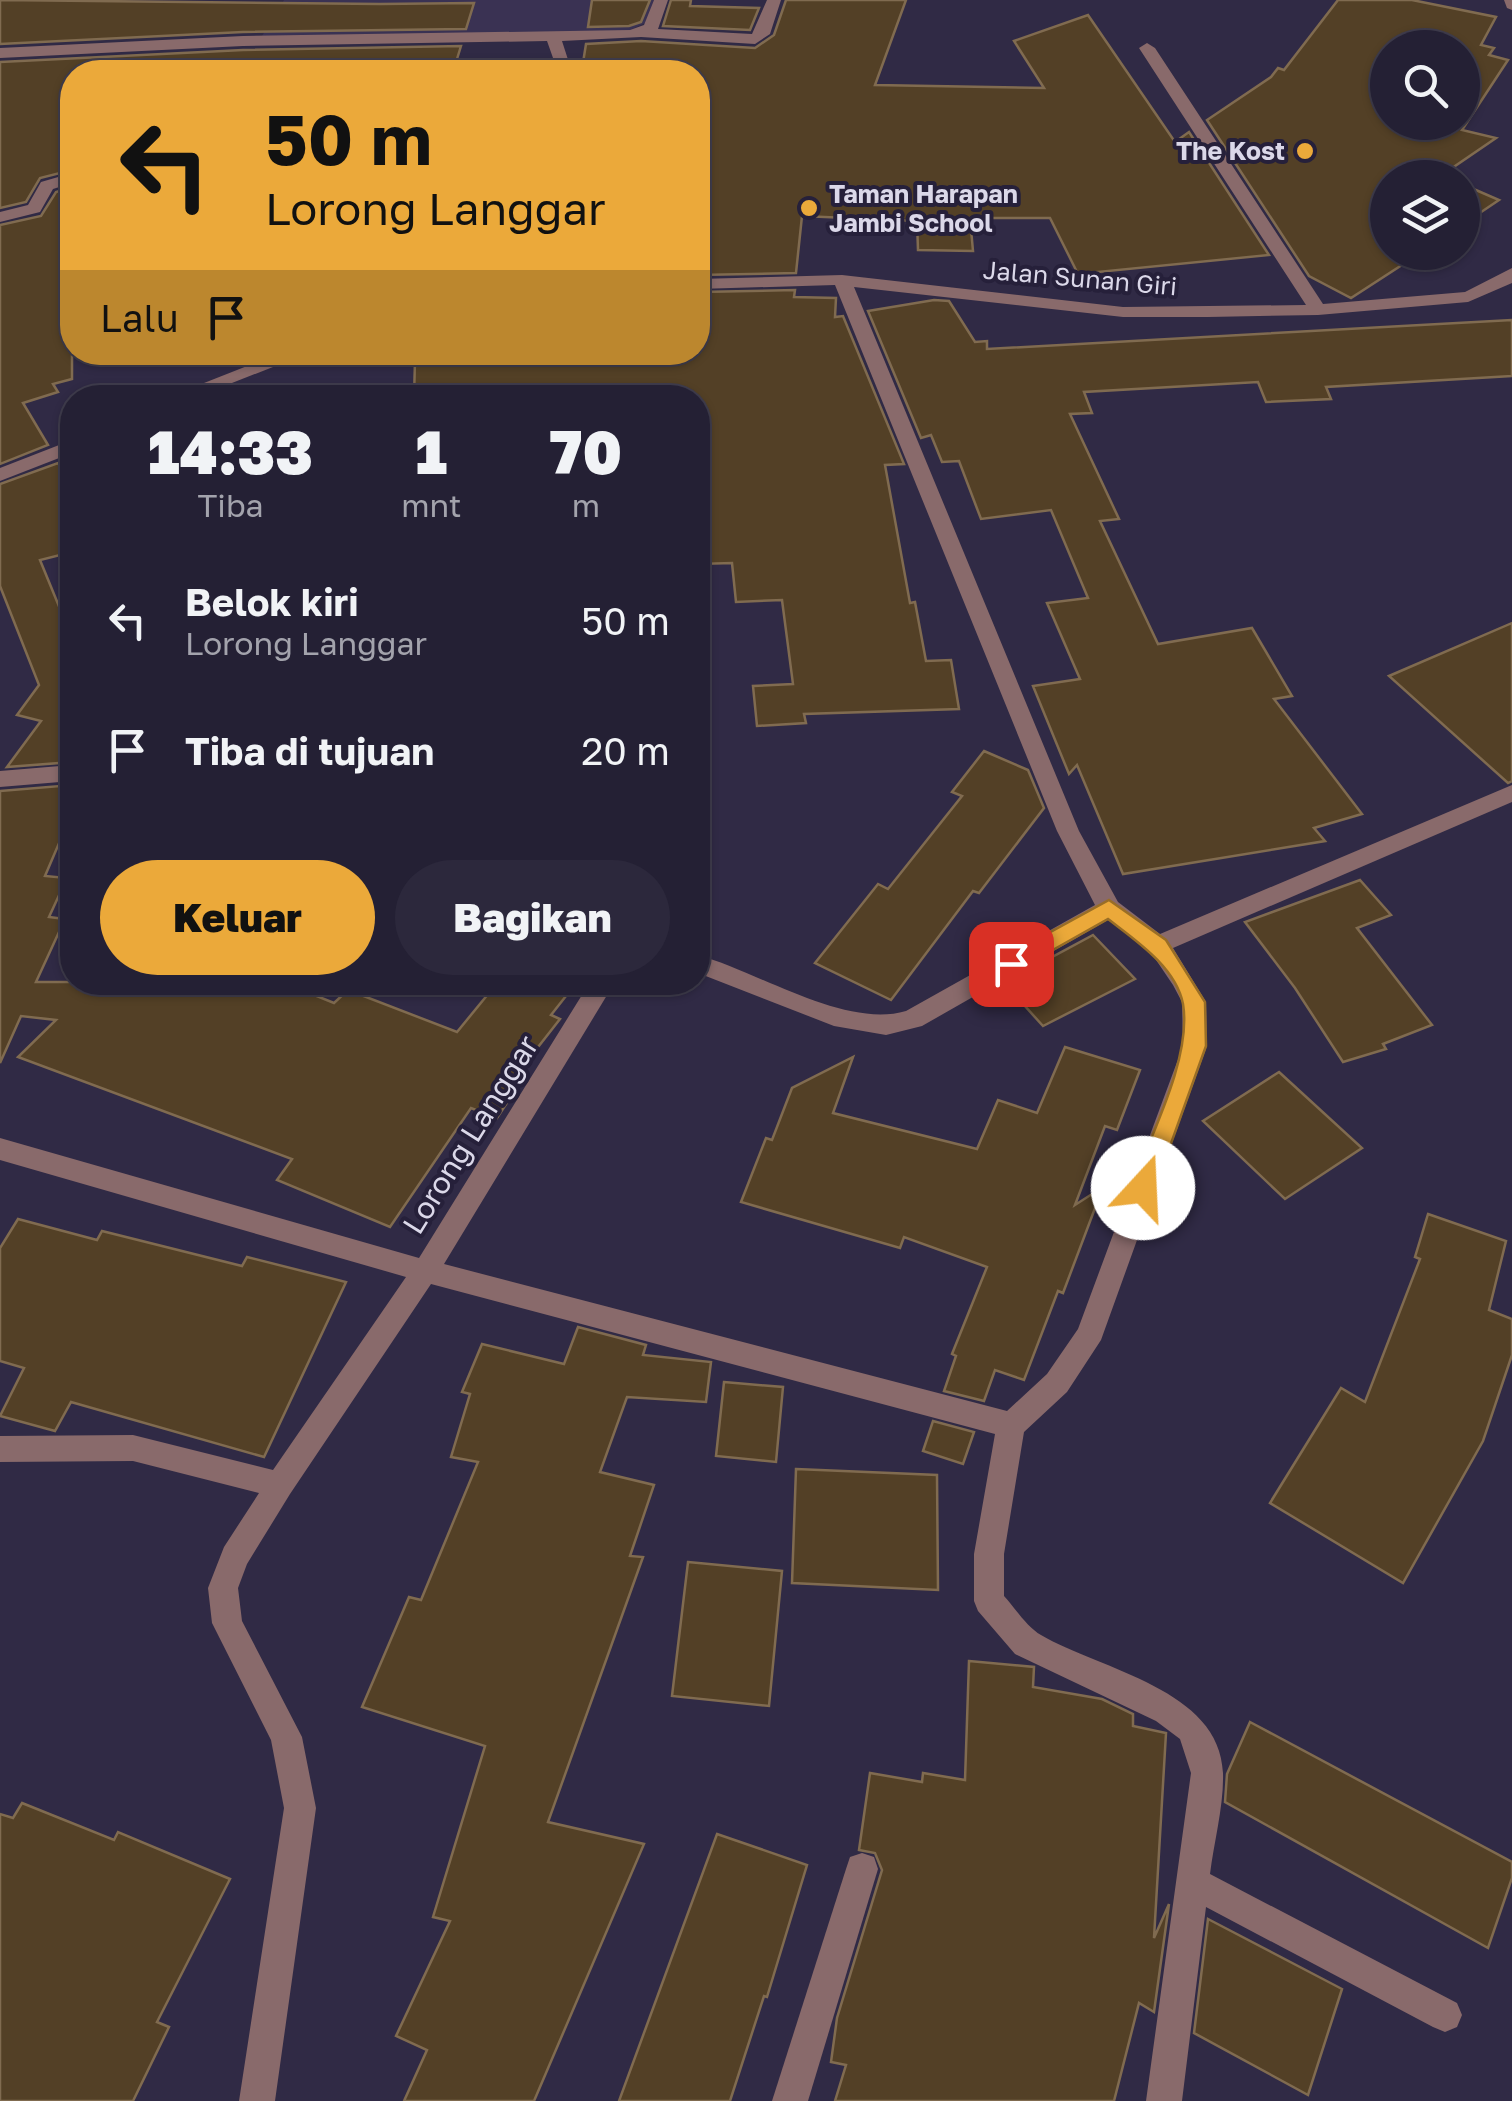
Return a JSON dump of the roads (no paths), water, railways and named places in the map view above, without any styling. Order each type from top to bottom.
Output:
[{"type":"street","points":[[643,33],[651,28],[661,0]]},
{"type":"street","points":[[0,53],[243,42],[643,33],[756,39],[762,34],[774,0]]},
{"type":"street","points":[[553,36],[561,60]]},
{"type":"street","points":[[1147,48],[1318,310]]},
{"type":"street","points":[[0,217],[34,208],[47,186],[60,182]]},
{"type":"street","points":[[842,280],[1068,831],[1109,908],[1158,946],[1194,1002],[1195,1046],[1078,1358],[1048,1396],[1011,1425],[989,1554],[989,1601],[1026,1644],[1168,1710],[1191,1728],[1202,1750],[1207,1772],[1164,2101]]},
{"type":"street","name":"Jalan Sunan Giri","points":[[710,284],[842,280],[1123,312],[1318,310],[1468,296],[1509,280]]},
{"type":"street","points":[[210,385],[266,365]]},
{"type":"street","points":[[0,475],[60,451]]},
{"type":"street","points":[[0,779],[60,774]]},
{"type":"street","points":[[1158,946],[1512,793]]},
{"type":"street","points":[[710,967],[851,1021],[882,1026],[913,1019],[1109,908]]},
{"type":"street","name":"Lorong Langgar","points":[[258,2101],[300,1808],[286,1737],[227,1623],[223,1588],[235,1557],[280,1484],[425,1271],[596,995]]},
{"type":"street","points":[[0,1149],[425,1271],[1011,1425]]},
{"type":"street","points":[[0,1449],[133,1448],[280,1484]]},
{"type":"street","points":[[790,2101],[862,1869]]},
{"type":"street","points":[[1194,1883],[1445,2015]]},
{"type":"place","name":"The Kost","points":[[1305,151]]},
{"type":"place","name":"Taman Harapan Jambi School","points":[[809,208]]}]
